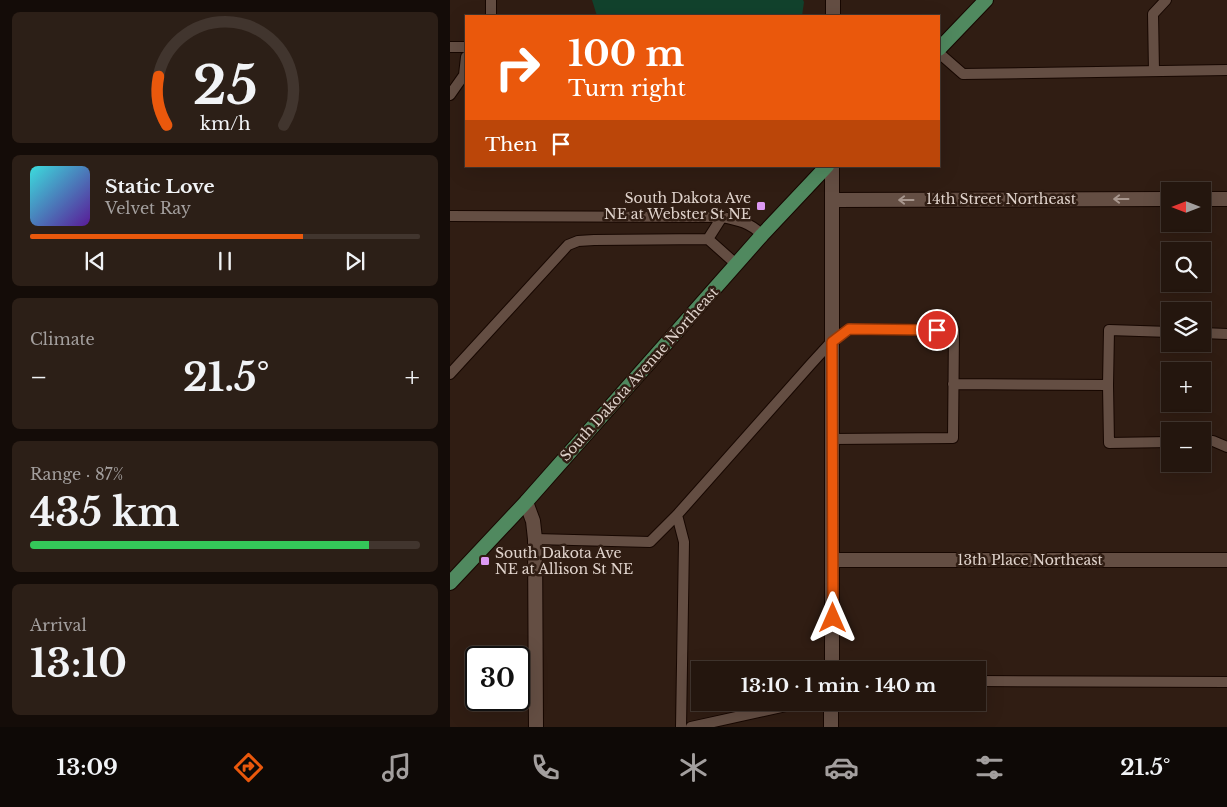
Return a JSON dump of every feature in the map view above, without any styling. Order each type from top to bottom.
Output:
[{"type":"main road","points":[[940,48],[986,0]]},
{"type":"main road","name":"South Dakota Avenue Northeast","points":[[450,583],[526,502],[736,264],[826,167]]},
{"type":"street","points":[[833,0],[833,15]]},
{"type":"street","points":[[832,167],[832,661]]},
{"type":"street","name":"14th Street Northeast","points":[[833,200],[1161,199]]},
{"type":"street","points":[[1211,199],[1227,199]]},
{"type":"street","points":[[526,502],[533,521],[535,539],[536,727]]},
{"type":"street","name":"13th Place Northeast","points":[[833,560],[1227,560]]},
{"type":"street","points":[[831,711],[831,727]]},
{"type":"lane","points":[[491,0],[491,15]]},
{"type":"lane","points":[[1154,71],[1153,14],[1166,0]]},
{"type":"lane","points":[[450,47],[465,47]]},
{"type":"lane","points":[[940,54],[963,74],[1227,70]]},
{"type":"lane","points":[[450,96],[464,75],[465,66]]},
{"type":"lane","points":[[450,216],[722,217],[739,220],[748,224],[762,235]]},
{"type":"lane","points":[[708,239],[722,217]]},
{"type":"lane","points":[[450,374],[568,245],[578,241],[708,239],[736,264]]},
{"type":"lane","points":[[535,539],[650,542],[677,515],[811,364],[832,342],[849,329],[954,330],[953,438],[833,439]]},
{"type":"lane","points":[[1161,332],[1109,330],[1108,385],[1109,443],[1161,442]]},
{"type":"lane","points":[[1211,333],[1227,334]]},
{"type":"lane","points":[[954,384],[1108,385]]},
{"type":"lane","points":[[1211,441],[1227,446]]},
{"type":"lane","points":[[677,515],[684,542],[681,727]]},
{"type":"lane","points":[[986,682],[1227,682]]},
{"type":"lane","points":[[691,727],[763,711]]},
{"type":"green space","points":[[592,0],[803,0],[804,2],[802,15],[597,15]]},
{"type":"place","name":"South Dakota Ave NE at Webster St NE","points":[[761,206]]},
{"type":"place","name":"South Dakota Ave NE at Allison St NE","points":[[485,561]]},
{"type":"route","points":[[833,618],[832,342],[849,329],[937,330]]}]
